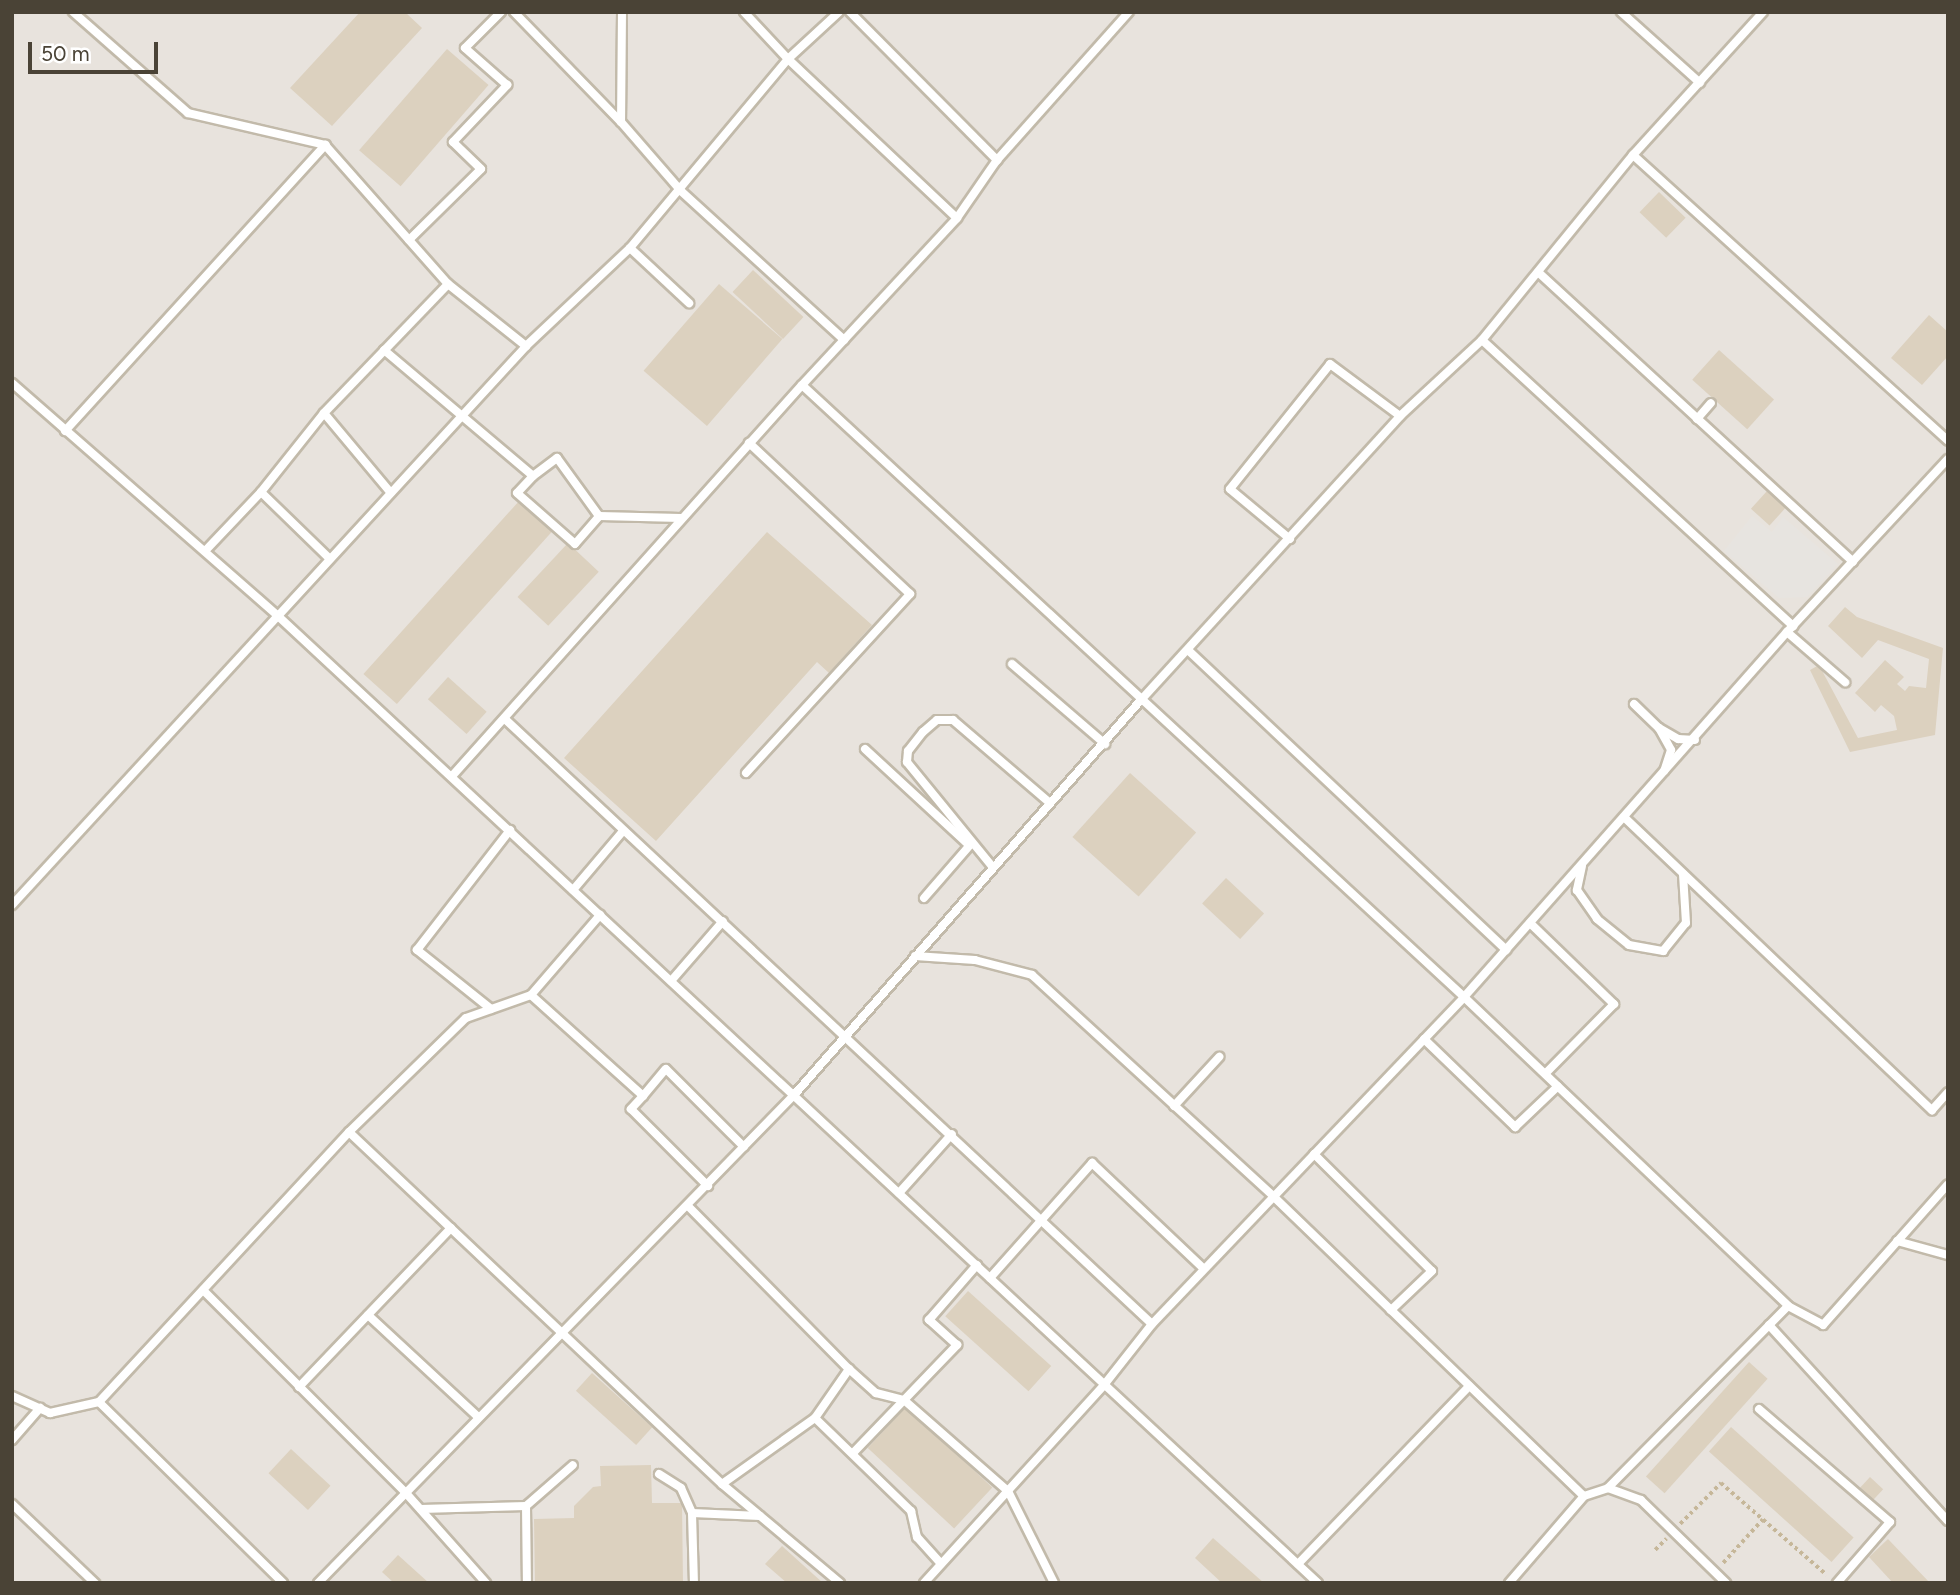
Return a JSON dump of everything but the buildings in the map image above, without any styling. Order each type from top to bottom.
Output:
[{"type":"lane","points":[[73,12],[188,113],[325,145],[448,284],[526,346]]},
{"type":"lane","points":[[409,240],[481,169],[453,142],[507,85],[465,48],[501,12]]},
{"type":"lane","points":[[514,12],[621,122],[681,191],[844,340]]},
{"type":"lane","points":[[621,122],[622,12]]},
{"type":"lane","points":[[744,12],[788,59],[957,218]]},
{"type":"lane","points":[[12,905],[526,346],[630,248],[681,191],[788,59],[839,12]]},
{"type":"lane","points":[[850,12],[997,160]]},
{"type":"lane","points":[[453,775],[506,720],[681,518],[957,218],[997,160],[1129,12]]},
{"type":"lane","points":[[1620,12],[1700,82]]},
{"type":"lane","points":[[318,1583],[560,1330],[708,1186],[794,1095],[991,865],[1105,744],[1140,701],[1189,651],[1400,416],[1482,340],[1633,155],[1763,12]]},
{"type":"lane","points":[[65,431],[325,145]]},
{"type":"lane","points":[[1633,155],[1948,441]]},
{"type":"lane","points":[[630,248],[689,303]]},
{"type":"lane","points":[[1538,272],[1853,562]]},
{"type":"lane","points":[[206,550],[261,492],[324,413],[448,284]]},
{"type":"lane","points":[[1482,340],[1845,682]]},
{"type":"lane","points":[[384,350],[533,476]]},
{"type":"lane","points":[[1290,539],[1230,489],[1329,365],[1400,416]]},
{"type":"lane","points":[[12,383],[206,550],[453,775],[573,890],[1318,1583]]},
{"type":"lane","points":[[802,385],[1140,701],[1464,997],[1788,1306],[1823,1325],[1948,1184]]},
{"type":"lane","points":[[1697,419],[1711,403]]},
{"type":"lane","points":[[324,413],[391,493]]},
{"type":"lane","points":[[746,773],[910,594],[749,443]]},
{"type":"lane","points":[[600,516],[557,458],[533,476],[517,493],[575,544],[600,516],[681,518]]},
{"type":"lane","points":[[924,1583],[1104,1385],[1152,1324],[1464,997],[1695,740],[1790,629],[1948,459]]},
{"type":"lane","points":[[261,492],[330,559]]},
{"type":"lane","points":[[1189,651],[1506,950]]},
{"type":"lane","points":[[1012,664],[1105,744]]},
{"type":"lane","points":[[1634,704],[1658,728],[1671,750],[1662,777]]},
{"type":"lane","points":[[506,720],[723,921],[843,1037],[952,1134],[1152,1324]]},
{"type":"lane","points":[[991,865],[906,762],[908,751],[923,732],[937,720],[953,720],[1050,803]]},
{"type":"lane","points":[[1658,728],[1678,739],[1695,740]]},
{"type":"lane","points":[[864,749],[991,865]]},
{"type":"lane","points":[[1625,818],[1932,1110],[1948,1091]]},
{"type":"lane","points":[[491,1009],[417,950],[510,830]]},
{"type":"lane","points":[[573,890],[624,831]]},
{"type":"lane","points":[[924,898],[970,845]]},
{"type":"lane","points":[[1582,866],[1577,890],[1597,919],[1629,945],[1663,951],[1686,923],[1683,874]]},
{"type":"lane","points":[[12,1396],[50,1413],[99,1402],[349,1132],[466,1018],[531,995],[600,915]]},
{"type":"lane","points":[[671,981],[723,921]]},
{"type":"lane","points":[[1530,923],[1614,1004],[1545,1074]]},
{"type":"lane","points":[[915,956],[975,960],[1032,975],[1273,1196],[1584,1496]]},
{"type":"lane","points":[[531,995],[643,1096]]},
{"type":"lane","points":[[1424,1038],[1515,1127],[1558,1086]]},
{"type":"lane","points":[[1174,1105],[1219,1057]]},
{"type":"lane","points":[[708,1186],[631,1110],[666,1069],[744,1147]]},
{"type":"lane","points":[[349,1132],[722,1484],[840,1583]]},
{"type":"lane","points":[[899,1193],[952,1134]]},
{"type":"lane","points":[[1314,1154],[1432,1271],[1391,1310]]},
{"type":"lane","points":[[990,1278],[1091,1163],[1204,1269]]},
{"type":"lane","points":[[688,1206],[849,1369],[876,1393],[904,1400],[1008,1491],[1054,1583]]},
{"type":"lane","points":[[299,1387],[451,1228]]},
{"type":"lane","points":[[1897,1241],[1948,1255]]},
{"type":"lane","points":[[854,1452],[957,1345],[929,1320],[977,1265]]},
{"type":"lane","points":[[203,1290],[405,1492],[486,1583]]},
{"type":"lane","points":[[1509,1583],[1584,1496],[1608,1488],[1788,1306]]},
{"type":"lane","points":[[368,1315],[477,1416]]},
{"type":"lane","points":[[1769,1325],[1948,1521]]},
{"type":"lane","points":[[722,1484],[815,1418],[849,1369]]},
{"type":"lane","points":[[1298,1564],[1469,1386]]},
{"type":"lane","points":[[99,1402],[283,1583]]},
{"type":"lane","points":[[12,1440],[40,1408]]},
{"type":"lane","points":[[1759,1409],[1890,1522],[1837,1583]]},
{"type":"lane","points":[[815,1418],[854,1452],[911,1511],[917,1537],[942,1564]]},
{"type":"lane","points":[[421,1509],[526,1506],[573,1465]]},
{"type":"lane","points":[[659,1474],[681,1488],[692,1513],[694,1583]]},
{"type":"lane","points":[[1608,1488],[1641,1500],[1726,1583]]},
{"type":"lane","points":[[12,1504],[95,1583]]},
{"type":"lane","points":[[526,1506],[527,1583]]},
{"type":"lane","points":[[692,1513],[760,1516]]},
{"type":"path","points":[[1655,1550],[1721,1483],[1837,1583]]},
{"type":"path","points":[[1715,1572],[1763,1519]]},
{"type":"shaded area","points":[[12,12],[1948,12],[1948,1583],[12,1583]]},
{"type":"shaded area","points":[[1752,516],[1772,532],[1783,517],[1838,564],[1807,597],[1779,598],[1724,551]]}]
